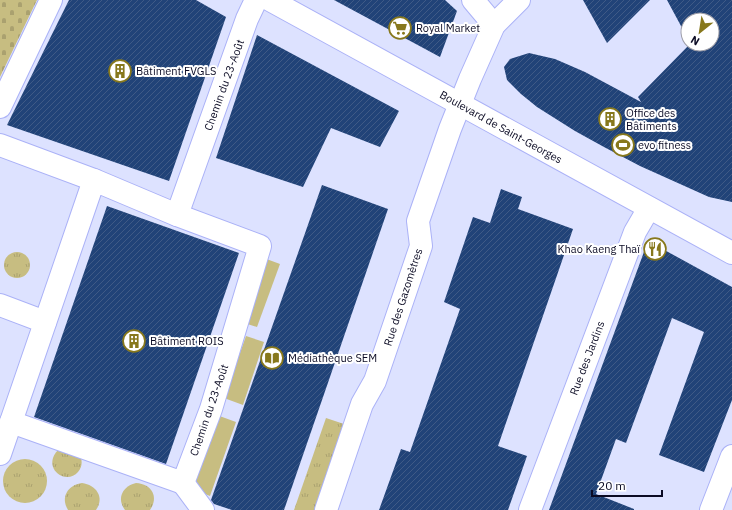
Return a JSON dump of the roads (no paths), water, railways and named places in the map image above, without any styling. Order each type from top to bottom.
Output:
[{"type":"street","points":[[0,107],[51,0]]},
{"type":"street","name":"Chemin du 23-Août","points":[[177,215],[247,19],[256,0]]},
{"type":"street","name":"Boulevard de Saint-Georges","points":[[270,0],[732,253]]},
{"type":"street","points":[[473,0],[494,25],[519,0]]},
{"type":"street","name":"Rue des Gazomètres","points":[[326,510],[362,404],[375,381],[421,246],[418,221],[460,104],[494,25]]},
{"type":"street","name":"Chemin du 23-Août","points":[[0,145],[94,180],[177,215],[260,246],[211,409],[183,482]]},
{"type":"street","points":[[0,454],[94,180]]},
{"type":"street","name":"Rue des Jardins","points":[[530,510],[635,232],[649,208]]},
{"type":"street","points":[[0,305],[45,322]]},
{"type":"street","points":[[11,422],[183,482],[203,510]]},
{"type":"street","points":[[711,510],[732,456]]},
{"type":"place","name":"Royal Market","points":[[400,28]]},
{"type":"place","name":"Bâtiment FVGLS","points":[[120,71]]},
{"type":"place","name":"Office des Bâtiments","points":[[610,119]]},
{"type":"place","name":"evo fitness","points":[[623,145]]},
{"type":"place","name":"Khao Kaeng Thaï","points":[[655,249]]},
{"type":"place","name":"Bâtiment ROIS","points":[[134,341]]},
{"type":"place","name":"Médiathèque SEM","points":[[272,358]]}]
